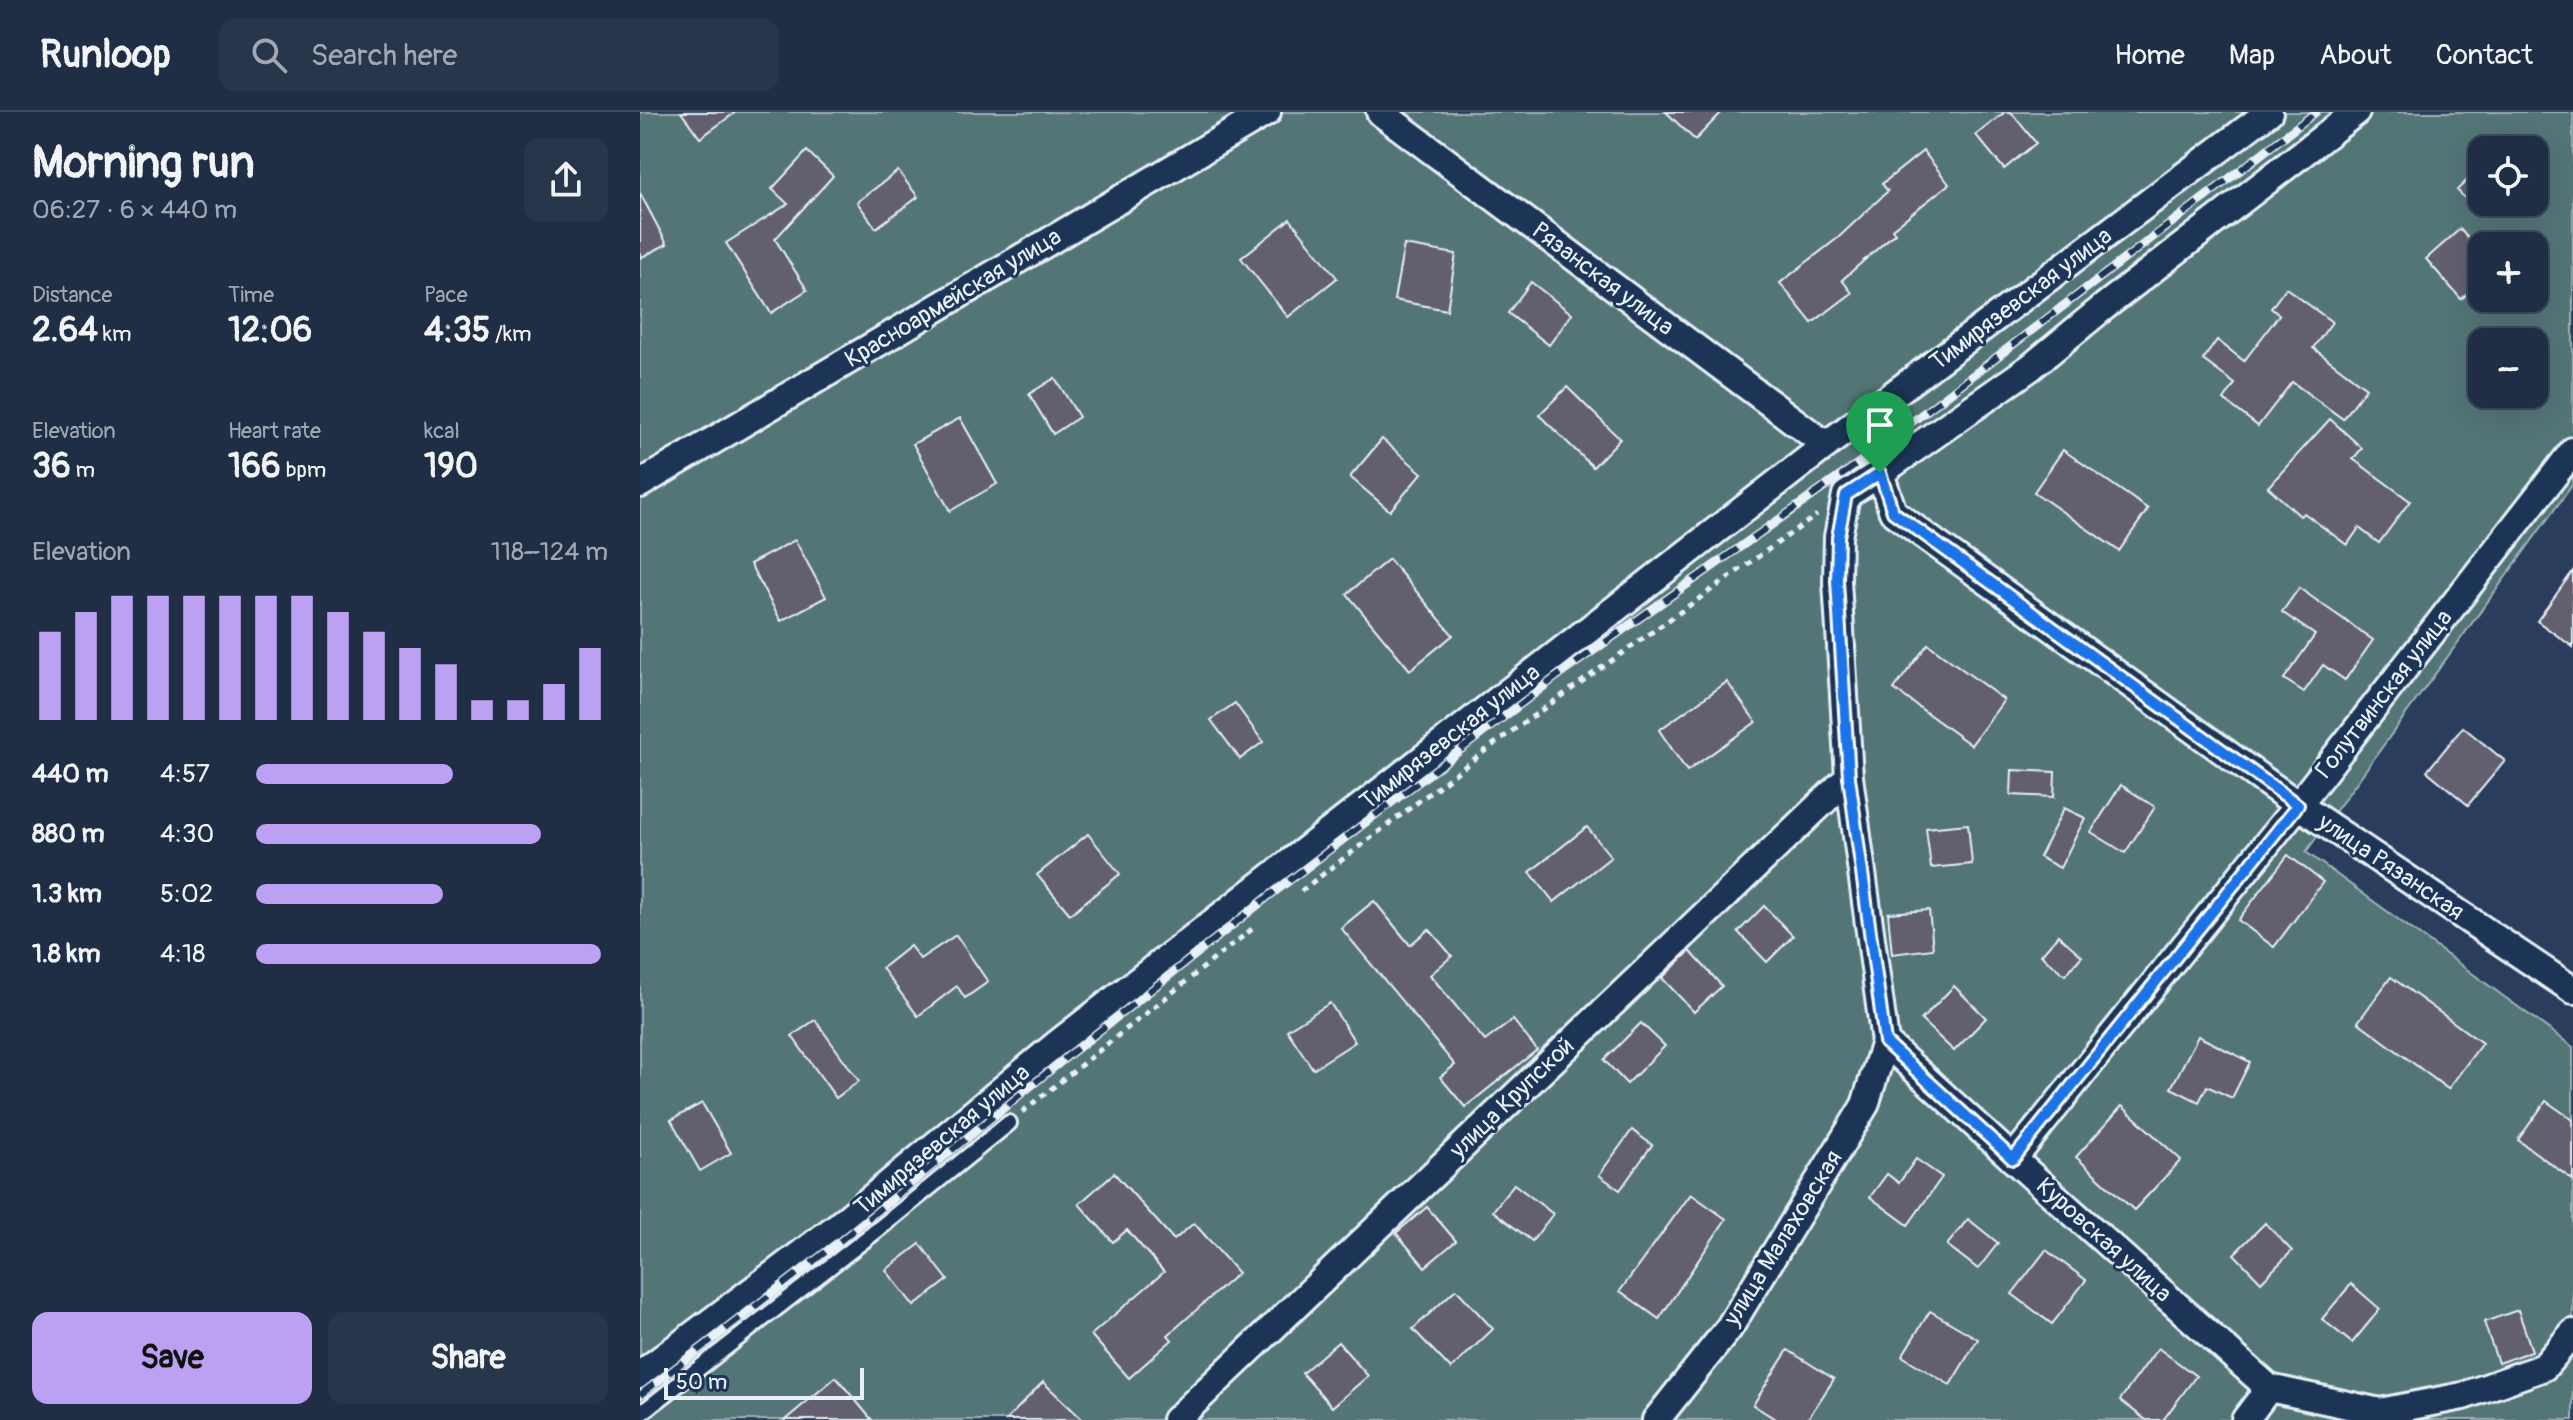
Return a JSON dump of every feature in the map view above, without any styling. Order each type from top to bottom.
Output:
[{"type":"street","name":"Красноармейская улица","points":[[640,484],[1267,112]]},
{"type":"street","name":"Рязанская улица","points":[[1380,112],[1826,445]]},
{"type":"street","name":"Тимирязевская улица","points":[[640,1375],[838,1226],[1070,1034],[1826,445],[2269,112]]},
{"type":"street","points":[[1885,1042],[1849,777],[1837,581],[1838,537],[1846,495],[2031,367],[2356,112]]},
{"type":"street","name":"Голутвинская улица","points":[[2013,1159],[2298,805],[2573,451]]},
{"type":"street","name":"улица Рязанская","points":[[1880,473],[1893,512],[2298,805],[2573,990]]},
{"type":"street","name":"улица Крупской","points":[[1176,1420],[1849,777]]},
{"type":"street","name":"Куровская улица","points":[[1885,1042],[2269,1388]]},
{"type":"street","name":"улица Малаховская","points":[[1656,1420],[1729,1328],[1865,1105],[1885,1042]]},
{"type":"street","points":[[2245,1420],[2269,1388],[2380,1412],[2463,1396],[2544,1367],[2573,1333]]},
{"type":"lane","name":"Тимирязевская улица","points":[[640,1414],[876,1231],[1009,1123]]},
{"type":"path","name":"Тимирязевская улица","points":[[1300,891],[1498,741],[1846,495]]},
{"type":"path","name":"Тимирязевская улица","points":[[1009,1123],[1263,920]]},
{"type":"green space","points":[[640,112],[2573,112],[2573,484],[2306,852],[2573,1047],[2573,1420],[640,1420]]},
{"type":"building","points":[[681,112],[736,112],[700,138]]},
{"type":"building","points":[[1666,112],[1722,112],[1695,140]]},
{"type":"building","points":[[2005,112],[2011,112],[2036,143],[2004,169],[1976,135]]},
{"type":"building","points":[[807,151],[833,176],[775,239],[807,290],[771,313],[726,243],[788,204],[772,189]]},
{"type":"building","points":[[1923,151],[1949,184],[1892,229],[1895,233],[1842,280],[1852,293],[1812,323],[1780,283],[1839,237],[1888,191],[1882,184]]},
{"type":"building","points":[[898,171],[918,197],[876,228],[857,202]]},
{"type":"building","points":[[2468,179],[2468,201],[2457,190]]},
{"type":"building","points":[[640,193],[667,244],[640,258]]},
{"type":"building","points":[[1290,219],[1337,278],[1288,317],[1241,258]]},
{"type":"building","points":[[2460,229],[2468,238],[2468,293],[2461,299],[2426,259]]},
{"type":"building","points":[[1404,245],[1456,254],[1447,310],[1394,300]]},
{"type":"building","points":[[1531,282],[1572,314],[1549,345],[1508,313]]},
{"type":"building","points":[[2286,288],[2332,322],[2313,348],[2366,388],[2343,419],[2292,382],[2258,426],[2224,400],[2235,384],[2203,360],[2217,340],[2244,361],[2279,315],[2271,308]]},
{"type":"building","points":[[1055,378],[1079,417],[1053,434],[1029,394]]},
{"type":"building","points":[[1567,387],[1620,439],[1593,467],[1539,415]]},
{"type":"building","points":[[960,418],[997,484],[950,511],[913,444]]},
{"type":"building","points":[[2330,419],[2362,448],[2353,459],[2410,501],[2379,543],[2359,528],[2347,545],[2304,513],[2300,516],[2268,487]]},
{"type":"building","points":[[1382,439],[1422,473],[1390,511],[1350,477]]},
{"type":"building","points":[[2063,450],[2148,509],[2119,551],[2034,492]]},
{"type":"building","points":[[795,540],[826,597],[781,621],[750,564]]},
{"type":"building","points":[[1389,559],[1453,635],[1410,670],[1347,594]]},
{"type":"building","points":[[2573,571],[2573,647],[2537,621]]},
{"type":"building","points":[[2299,588],[2373,640],[2345,680],[2323,665],[2304,692],[2284,679],[2315,635],[2282,612]]},
{"type":"building","points":[[1928,644],[2004,700],[1971,745],[1894,689]]},
{"type":"building","points":[[1727,682],[1756,722],[1687,771],[1659,730]]},
{"type":"building","points":[[1235,703],[1263,742],[1240,759],[1211,720]]},
{"type":"building","points":[[2463,727],[2505,761],[2468,805],[2427,771]]},
{"type":"building","points":[[2012,770],[2055,772],[2054,797],[2011,795]]},
{"type":"building","points":[[2121,785],[2155,807],[2125,853],[2091,832]]},
{"type":"building","points":[[2064,808],[2085,818],[2060,868],[2039,857]]},
{"type":"building","points":[[1968,824],[1972,864],[1931,868],[1926,828]]},
{"type":"building","points":[[1587,827],[1611,857],[1554,902],[1530,872]]},
{"type":"building","points":[[1088,834],[1120,874],[1070,914],[1037,875]]},
{"type":"building","points":[[2288,855],[2323,882],[2274,947],[2238,920]]},
{"type":"building","points":[[1374,901],[1410,945],[1429,929],[1452,956],[1430,975],[1485,1041],[1513,1020],[1537,1050],[1465,1107],[1440,1077],[1455,1065],[1341,928]]},
{"type":"building","points":[[1764,906],[1793,936],[1767,962],[1738,932]]},
{"type":"building","points":[[1929,910],[1933,949],[1892,954],[1888,913]]},
{"type":"building","points":[[956,935],[988,982],[965,998],[957,986],[918,1016],[882,968],[910,946],[920,959]]},
{"type":"building","points":[[2058,935],[2082,956],[2065,975],[2041,955]]},
{"type":"building","points":[[1690,951],[1722,986],[1694,1012],[1662,978]]},
{"type":"building","points":[[2391,977],[2482,1043],[2448,1089],[2358,1022]]},
{"type":"building","points":[[1954,986],[1986,1018],[1954,1051],[1921,1020]]},
{"type":"building","points":[[1330,1003],[1355,1042],[1313,1069],[1287,1030]]},
{"type":"building","points":[[815,1020],[859,1081],[836,1098],[792,1036]]},
{"type":"building","points":[[1641,1023],[1665,1046],[1627,1084],[1604,1060]]},
{"type":"building","points":[[2198,1036],[2250,1062],[2232,1098],[2207,1086],[2199,1102],[2171,1088]]},
{"type":"building","points":[[2546,1101],[2573,1120],[2573,1180],[2518,1140]]},
{"type":"building","points":[[702,1103],[731,1153],[700,1171],[671,1120]]},
{"type":"building","points":[[2122,1106],[2181,1160],[2134,1210],[2076,1157]]},
{"type":"building","points":[[1632,1130],[1652,1145],[1620,1190],[1599,1175]]},
{"type":"building","points":[[1916,1159],[1942,1177],[1908,1225],[1870,1197],[1887,1174],[1899,1183]]},
{"type":"building","points":[[1114,1173],[1174,1240],[1194,1223],[1238,1273],[1168,1335],[1172,1340],[1129,1378],[1091,1335],[1164,1272],[1127,1230],[1113,1242],[1079,1204]]},
{"type":"building","points":[[1514,1184],[1553,1214],[1532,1241],[1493,1211]]},
{"type":"building","points":[[1691,1194],[1726,1219],[1659,1319],[1620,1291]]},
{"type":"building","points":[[1427,1207],[1456,1241],[1425,1267],[1396,1233]]},
{"type":"building","points":[[1968,1219],[1998,1243],[1978,1269],[1947,1245]]},
{"type":"building","points":[[2265,1223],[2292,1251],[2261,1282],[2234,1254]]},
{"type":"building","points":[[920,1244],[948,1280],[914,1306],[886,1270]]},
{"type":"building","points":[[2046,1250],[2086,1280],[2052,1324],[2012,1294]]},
{"type":"building","points":[[2351,1284],[2380,1309],[2352,1343],[2322,1319]]},
{"type":"building","points":[[1456,1289],[1493,1329],[1451,1369],[1413,1329]]},
{"type":"building","points":[[2518,1310],[2532,1351],[2498,1363],[2484,1322]]},
{"type":"building","points":[[1930,1311],[1978,1339],[1950,1385],[1902,1356]]},
{"type":"building","points":[[1338,1342],[1368,1376],[1332,1407],[1302,1373]]},
{"type":"building","points":[[2158,1348],[2196,1376],[2163,1420],[2146,1420],[2120,1400]]},
{"type":"building","points":[[1788,1350],[1834,1379],[1807,1420],[1777,1420],[1753,1405]]},
{"type":"building","points":[[836,1377],[872,1420],[785,1420]]},
{"type":"building","points":[[1043,1382],[1083,1420],[1006,1420]]},
{"type":"railway","points":[[640,1395],[840,1241],[1269,896],[1556,677],[1852,468],[2316,112]]},
{"type":"route","points":[[1880,473],[1893,512],[2298,805],[2013,1159],[1885,1042],[1849,777],[1837,581],[1838,537],[1846,495],[1880,473]]}]
